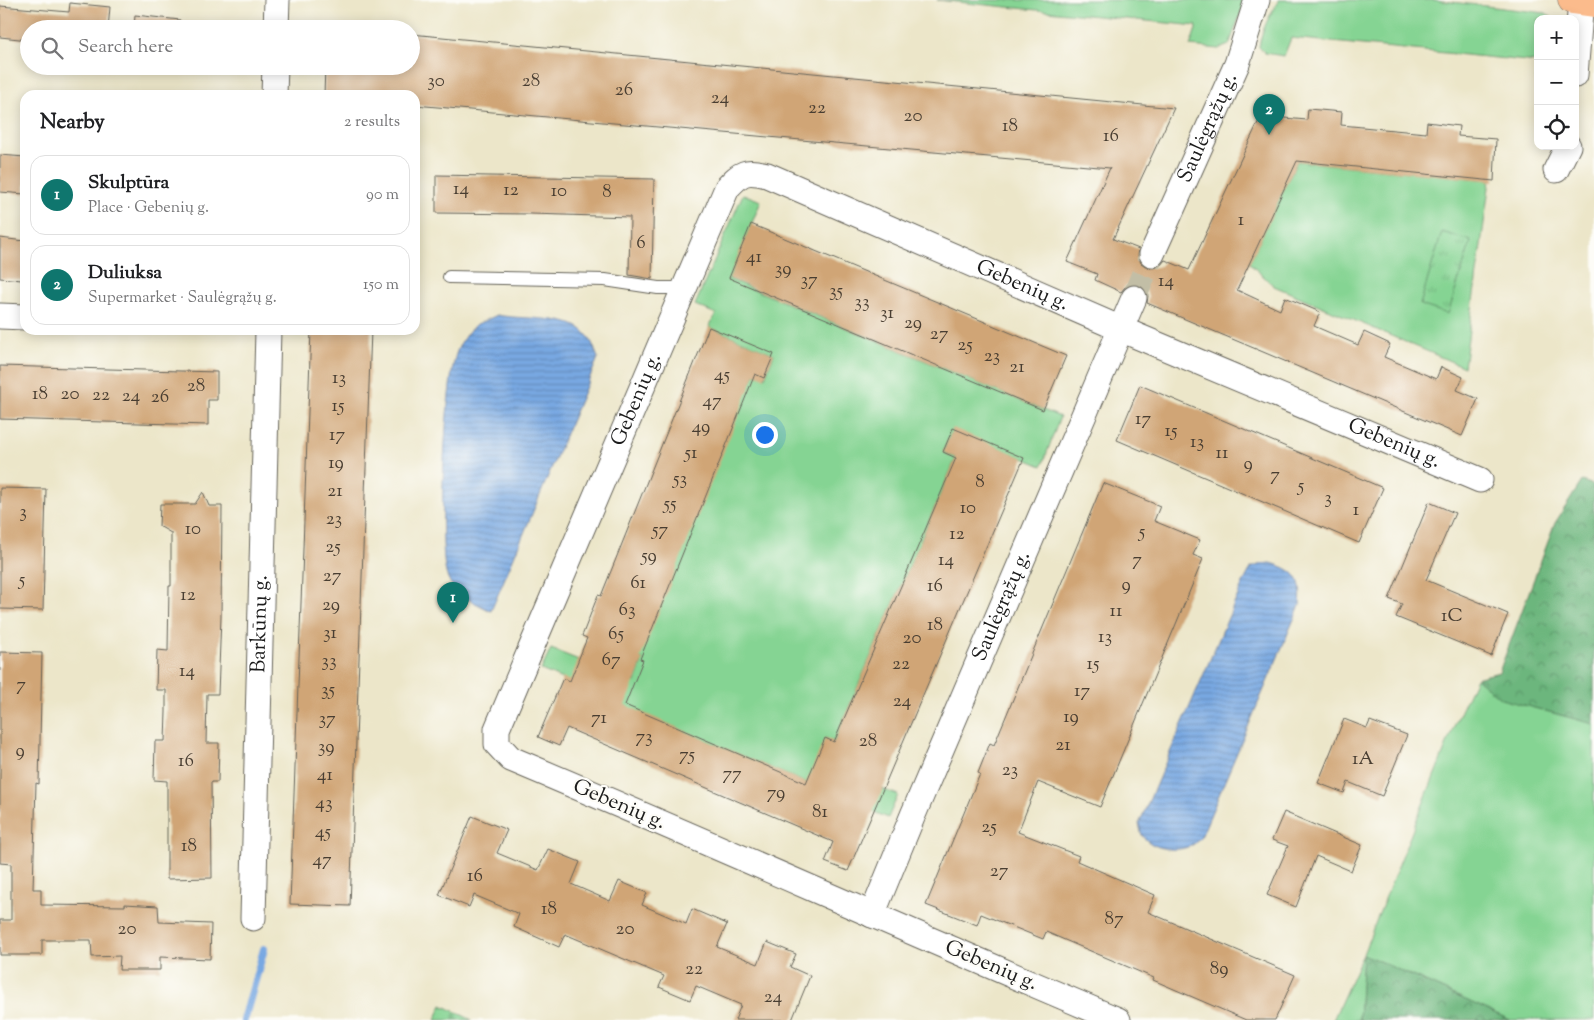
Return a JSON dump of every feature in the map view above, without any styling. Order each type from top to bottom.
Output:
[{"type":"street","points":[[276,20],[277,0]]},
{"type":"street","name":"Saulėgrąžų g.","points":[[1152,254],[1238,64],[1257,0]]},
{"type":"street","points":[[1576,60],[1582,1]]},
{"type":"street","points":[[274,90],[275,75]]},
{"type":"street","points":[[1556,170],[1566,150]]},
{"type":"street","name":"Gebenių g.","points":[[1118,1020],[511,759],[498,744],[498,729],[501,720],[727,188],[738,176],[751,171],[776,179],[1120,328],[1480,480]]},
{"type":"street","name":"Saulėgrąžų g.","points":[[872,915],[1134,298]]},
{"type":"street","points":[[0,316],[20,317]]},
{"type":"street","name":"Barkūnų g.","points":[[253,918],[268,335]]},
{"type":"lane","points":[[449,277],[605,280],[658,288],[684,288]]},
{"type":"green space","points":[[937,0],[1242,0],[1243,7],[1229,45],[1219,49],[1190,46],[1197,26]]},
{"type":"green space","points":[[1279,0],[1434,0],[1546,13],[1548,15],[1534,15],[1534,62],[1291,38],[1284,56],[1265,53],[1259,47],[1260,41],[1272,11]]},
{"type":"green space","points":[[1297,161],[1490,180],[1464,367],[1274,286],[1249,263]]},
{"type":"green space","points":[[743,194],[761,201],[729,279],[1060,417],[1042,466],[953,429],[943,452],[956,458],[834,742],[825,738],[882,789],[898,795],[888,818],[541,670],[551,649],[635,682],[643,660],[628,654],[755,374],[765,377],[774,354],[709,327],[716,314],[695,305]]},
{"type":"green space","points":[[1442,232],[1471,241],[1448,314],[1420,305]]},
{"type":"green space","points":[[1582,481],[1594,485],[1594,724],[1501,699],[1476,678],[1499,672],[1555,523]]},
{"type":"green space","points":[[1476,678],[1502,699],[1594,724],[1594,1020],[1510,1020],[1363,954],[1455,724]]},
{"type":"green space","points":[[1363,954],[1359,1020],[1333,1020]]},
{"type":"green space","points":[[1363,954],[1510,1020],[1359,1020]]},
{"type":"green space","points":[[442,1005],[472,1020],[435,1020]]},
{"type":"water","points":[[497,315],[553,320],[574,325],[588,336],[598,358],[491,611],[471,601],[450,583],[444,560],[443,500],[446,425],[453,365],[464,337],[475,325]]},
{"type":"water","points":[[1271,563],[1292,572],[1296,576],[1300,588],[1300,605],[1201,837],[1194,844],[1180,849],[1159,847],[1146,840],[1142,835],[1139,824],[1244,581],[1251,568]]},
{"type":"building","points":[[70,3],[110,7],[109,20],[20,20],[20,39],[0,37],[0,6],[69,12]]},
{"type":"building","points":[[135,15],[180,20],[135,20]]},
{"type":"building","points":[[420,35],[1174,108],[1113,239],[1139,249],[1138,256],[1141,263],[1147,267],[1160,266],[1165,260],[1189,270],[1261,116],[1307,120],[1308,109],[1342,112],[1341,125],[1426,133],[1427,122],[1459,126],[1458,136],[1496,139],[1494,181],[1297,161],[1237,290],[1280,310],[1285,297],[1320,312],[1314,326],[1358,345],[1364,332],[1390,344],[1384,357],[1436,379],[1441,367],[1463,377],[1457,390],[1478,399],[1462,436],[1147,303],[1148,296],[1146,290],[1139,285],[1132,284],[1125,287],[1121,292],[1095,280],[1097,274],[1067,262],[1110,168],[420,105],[420,90],[324,90],[325,75],[420,75]]},
{"type":"building","points":[[0,155],[20,157],[20,194],[0,192]]},
{"type":"building","points":[[436,175],[654,179],[652,279],[629,275],[630,217],[436,213]]},
{"type":"building","points":[[751,224],[1066,356],[1043,410],[729,278]]},
{"type":"building","points":[[0,238],[20,240],[20,280],[0,278]]},
{"type":"building","points":[[709,327],[774,354],[764,378],[755,374],[640,659],[643,660],[625,705],[806,783],[825,738],[834,742],[956,458],[943,452],[953,428],[1024,458],[848,871],[825,862],[833,842],[567,728],[559,746],[538,737],[563,678],[570,681],[587,638],[582,636],[598,595],[601,596]]},
{"type":"building","points":[[311,335],[371,335],[350,906],[290,904]]},
{"type":"building","points":[[0,366],[217,372],[217,400],[208,400],[208,425],[0,419]]},
{"type":"building","points":[[1140,385],[1383,488],[1359,543],[1117,440]]},
{"type":"building","points":[[1103,483],[1160,506],[1154,521],[1200,540],[1193,555],[1203,559],[1100,807],[1038,782],[1018,832],[1079,856],[1077,861],[1155,895],[1148,912],[1295,975],[1275,1020],[1246,1020],[1046,932],[1043,939],[981,914],[977,925],[926,905],[980,774],[978,773],[990,743],[994,745]]},
{"type":"building","points":[[0,488],[46,489],[43,610],[0,609]]},
{"type":"building","points":[[203,492],[209,506],[222,506],[218,694],[207,694],[206,743],[219,743],[218,782],[211,782],[212,878],[167,879],[167,781],[154,780],[155,741],[165,741],[166,712],[166,690],[156,690],[157,650],[168,651],[169,586],[171,586],[171,533],[159,526],[160,504],[195,504]]},
{"type":"building","points":[[1429,502],[1455,513],[1426,580],[1508,614],[1491,656],[1396,617],[1402,604],[1389,599]]},
{"type":"building","points":[[0,652],[42,653],[39,784],[36,783],[33,889],[41,889],[41,905],[125,906],[125,904],[158,906],[159,922],[211,924],[210,959],[160,957],[160,970],[119,970],[120,956],[92,957],[91,940],[42,940],[42,955],[0,955],[0,920],[11,920],[11,864],[0,863]]},
{"type":"building","points":[[1344,719],[1367,728],[1370,721],[1407,735],[1382,796],[1348,782],[1344,793],[1318,783]]},
{"type":"building","points":[[1284,812],[1362,845],[1351,871],[1316,856],[1296,907],[1267,895],[1288,846],[1272,840]]},
{"type":"building","points":[[472,816],[507,830],[497,853],[538,870],[548,849],[580,862],[571,884],[610,901],[619,881],[647,893],[642,905],[686,924],[692,909],[727,924],[717,947],[758,964],[767,942],[796,954],[790,967],[810,976],[792,1020],[735,1020],[741,1005],[696,986],[690,1000],[659,987],[664,976],[565,934],[559,947],[514,927],[519,914],[474,895],[469,907],[439,895]]},
{"type":"waterway","points":[[244,1020],[264,949]]},
{"type":"tunnel","points":[[1134,298],[1152,254]]},
{"type":"place","name":"Duliuksa","points":[[1269,135]]},
{"type":"place","name":"Skulptūra","points":[[453,623]]}]
